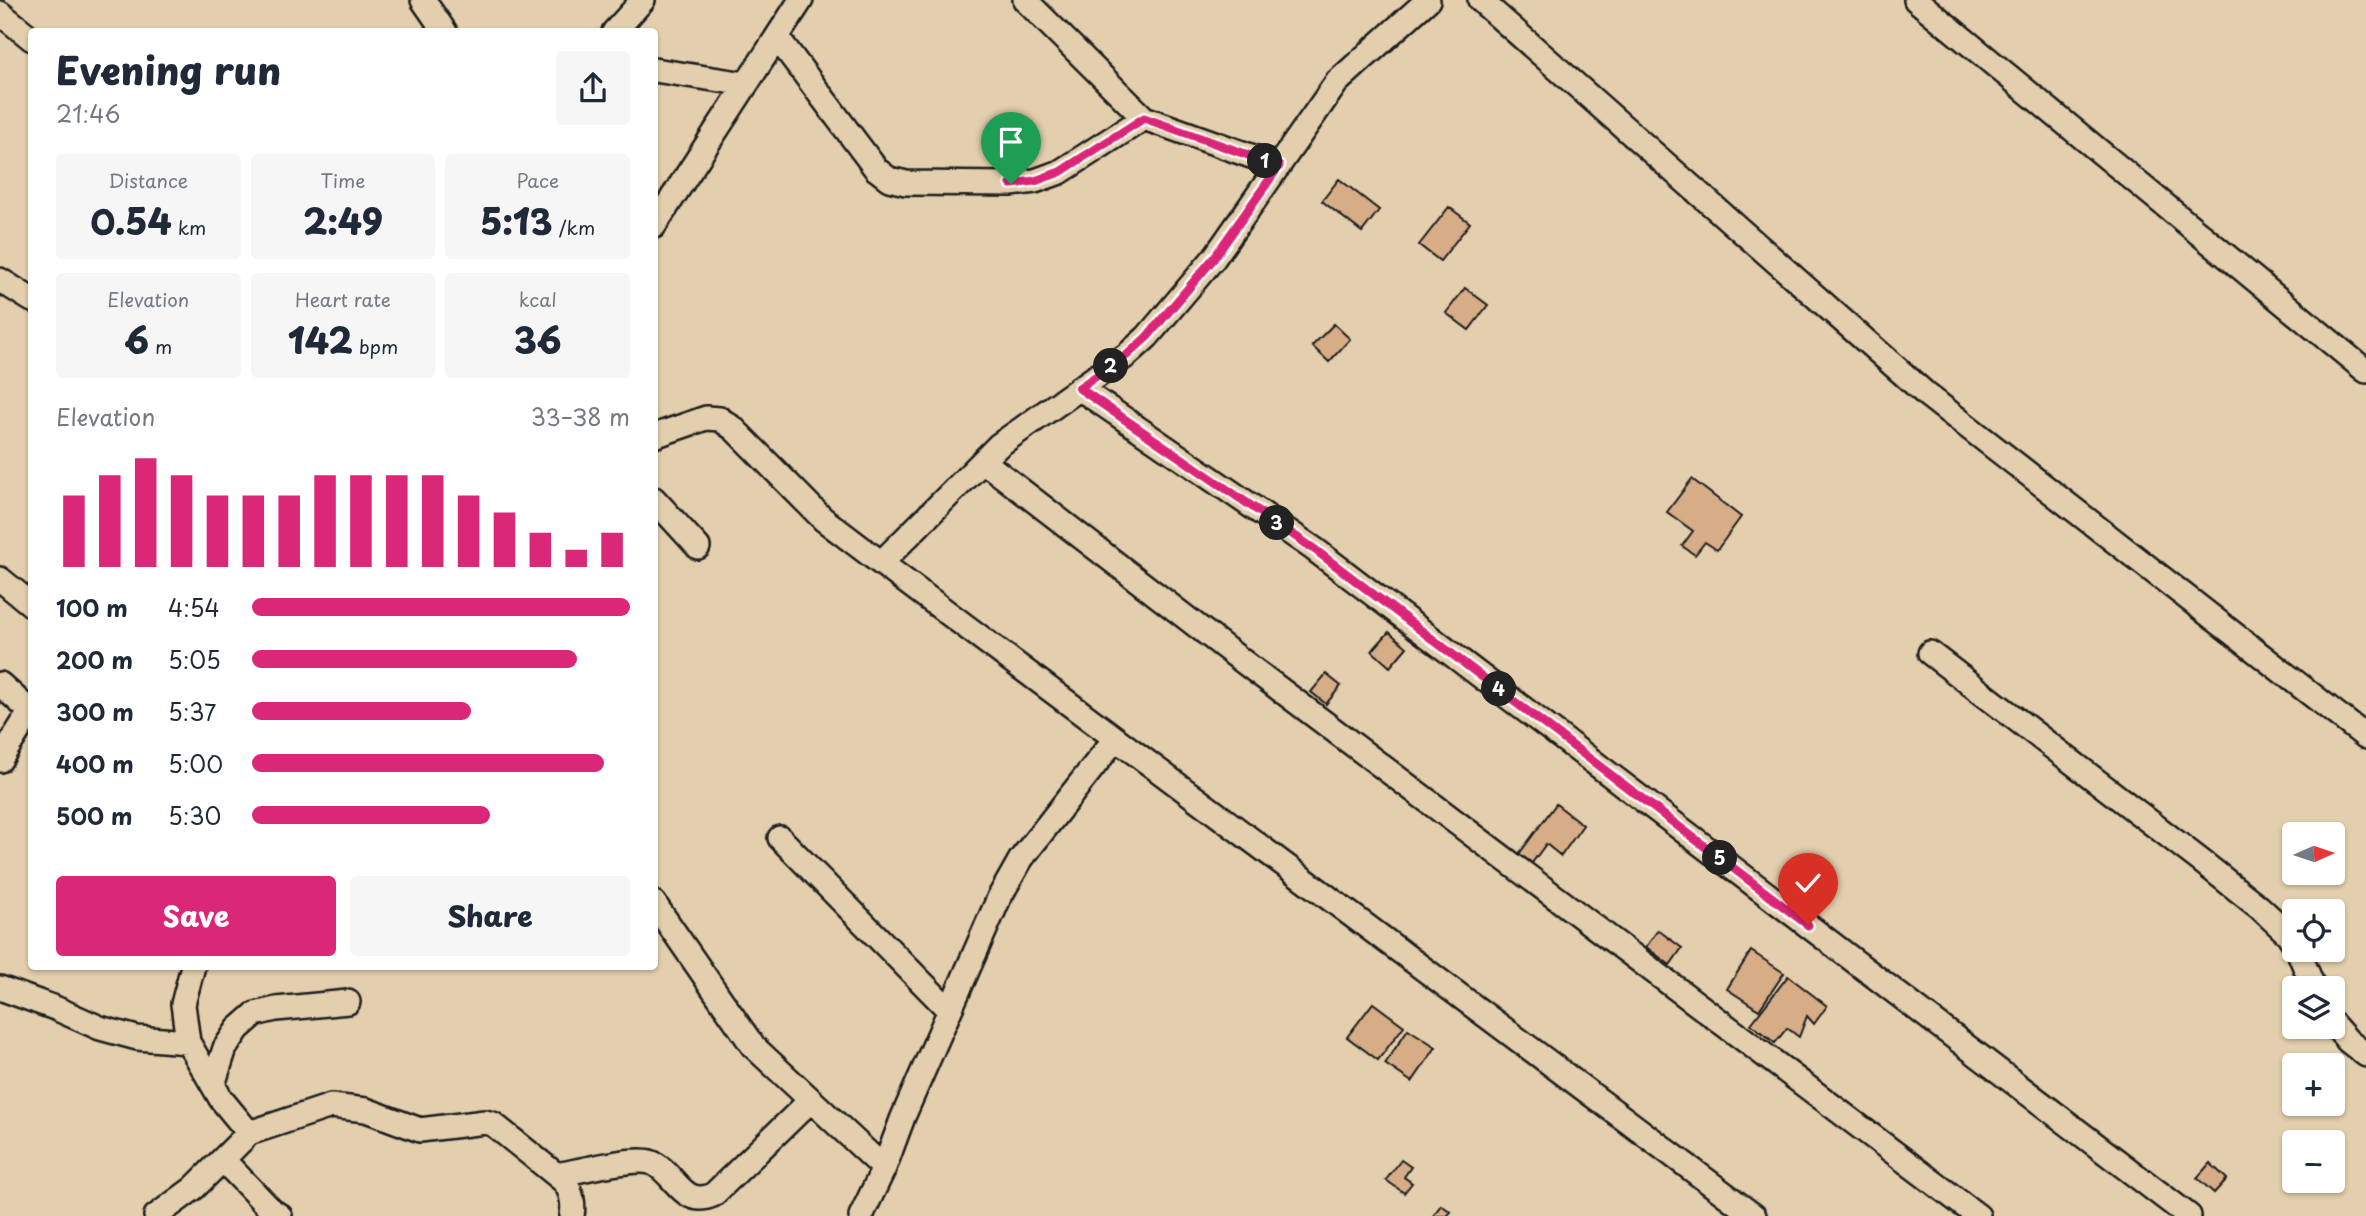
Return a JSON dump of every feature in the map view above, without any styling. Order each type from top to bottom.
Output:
[{"type":"street","points":[[423,0],[442,28]]},
{"type":"street","points":[[618,28],[643,0]]},
{"type":"street","points":[[658,220],[801,0]]},
{"type":"street","points":[[1025,0],[1144,118],[1279,166]]},
{"type":"street","points":[[881,562],[999,444],[1127,355],[1147,337],[1214,258],[1337,82],[1428,0]]},
{"type":"street","points":[[1480,0],[1927,395],[2366,737]]},
{"type":"street","points":[[1916,0],[2366,371]]},
{"type":"street","points":[[3,19],[28,36]]},
{"type":"street","points":[[777,37],[876,169],[889,180],[906,183],[1011,184],[1035,181],[1060,172],[1144,118]]},
{"type":"street","points":[[658,71],[746,84]]},
{"type":"street","points":[[0,280],[28,298]]},
{"type":"street","points":[[1079,388],[1314,549],[2189,1216]]},
{"type":"street","points":[[658,435],[706,418],[720,419],[734,429],[823,519],[1754,1216]]},
{"type":"street","points":[[983,461],[1241,660],[1978,1216]]},
{"type":"street","points":[[658,503],[698,547]]},
{"type":"street","points":[[0,579],[28,602]]},
{"type":"street","points":[[1930,653],[2201,860],[2282,928]]},
{"type":"street","points":[[0,684],[28,707]]},
{"type":"street","points":[[0,760],[28,715]]},
{"type":"street","points":[[861,1216],[999,898],[1021,859],[1115,739]]},
{"type":"street","points":[[780,838],[949,1010]]},
{"type":"street","points":[[658,909],[753,1046],[884,1168]]},
{"type":"street","points":[[191,970],[183,1004],[188,1042],[221,1099],[249,1133]]},
{"type":"street","points":[[0,988],[55,1007],[100,1028],[137,1038],[188,1042]]},
{"type":"street","points":[[213,1085],[225,1048],[238,1029],[255,1014],[276,1009],[348,1002]]},
{"type":"street","points":[[2345,1038],[2366,1055]]},
{"type":"street","points":[[557,1174],[637,1161],[652,1163],[693,1199],[703,1199],[713,1195],[811,1100]]},
{"type":"street","points":[[156,1216],[194,1188],[249,1133],[331,1107],[366,1110],[420,1130],[485,1122],[502,1129],[565,1182],[571,1192],[572,1216]]},
{"type":"street","points":[[223,1160],[280,1216]]},
{"type":"building","points":[[1339,179],[1379,210],[1362,232],[1322,201]]},
{"type":"building","points":[[1449,207],[1470,223],[1440,261],[1419,245]]},
{"type":"building","points":[[1465,288],[1488,305],[1469,330],[1446,313]]},
{"type":"building","points":[[1334,324],[1350,339],[1329,362],[1312,346]]},
{"type":"building","points":[[1692,479],[1741,517],[1717,550],[1705,542],[1695,555],[1682,546],[1693,531],[1667,512]]},
{"type":"building","points":[[1389,632],[1407,647],[1390,667],[1372,651]]},
{"type":"building","points":[[1326,674],[1341,686],[1326,704],[1311,692]]},
{"type":"building","points":[[1556,804],[1583,825],[1561,856],[1546,844],[1532,863],[1519,854]]},
{"type":"building","points":[[1658,930],[1682,948],[1670,965],[1646,947]]},
{"type":"building","points":[[1751,951],[1784,973],[1759,1010],[1727,989]]},
{"type":"building","points":[[1788,976],[1827,1006],[1814,1024],[1807,1016],[1799,1037],[1787,1028],[1775,1043],[1751,1024]]},
{"type":"building","points":[[1373,1003],[1404,1026],[1378,1060],[1347,1037]]},
{"type":"building","points":[[1408,1029],[1436,1047],[1412,1082],[1385,1064]]},
{"type":"building","points":[[1401,1160],[1411,1167],[1404,1177],[1412,1183],[1404,1193],[1386,1180]]},
{"type":"building","points":[[2210,1163],[2227,1179],[2214,1193],[2197,1178]]},
{"type":"building","points":[[1441,1205],[1451,1212],[1447,1216],[1433,1216]]},
{"type":"route","points":[[1011,184],[1035,181],[1060,172],[1144,118],[1279,166],[1214,258],[1147,337],[1127,355],[1079,388],[1314,549],[1808,925]]}]
